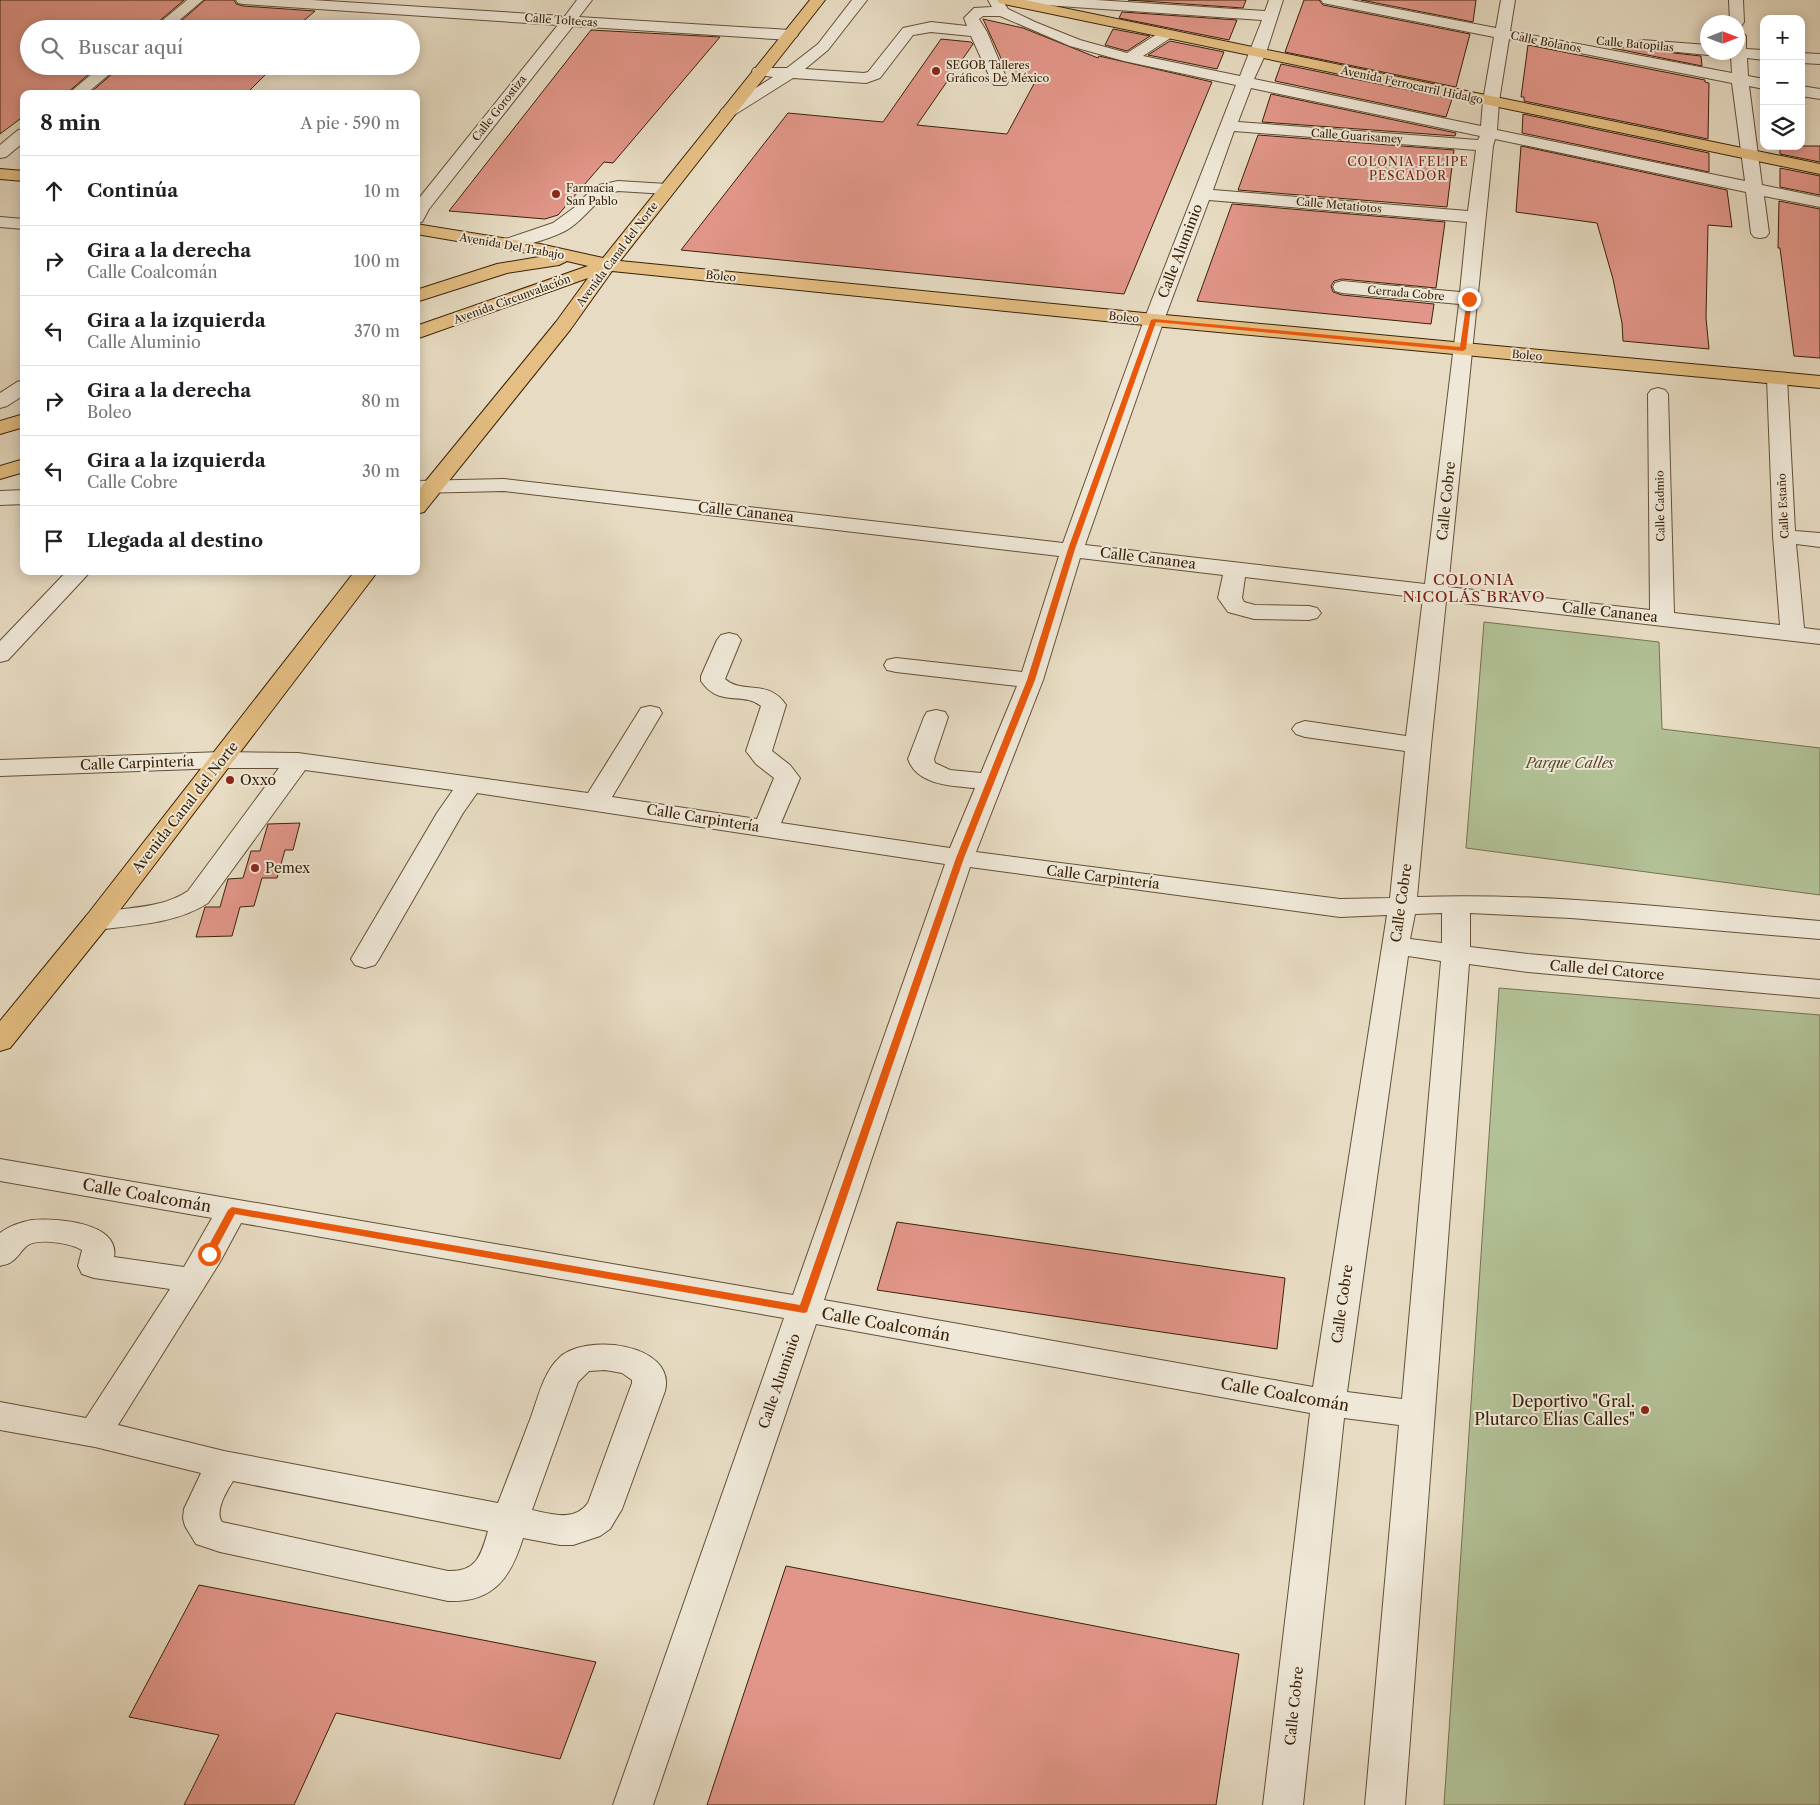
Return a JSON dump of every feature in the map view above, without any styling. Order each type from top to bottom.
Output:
[{"type":"main road","name":"Avenida Canal del Norte","points":[[424,487],[563,326],[608,265],[818,0]]},
{"type":"main road","name":"Avenida Ferrocarril Hidalgo","points":[[1001,4],[1100,19],[1820,170]]},
{"type":"main road","points":[[0,174],[20,176]]},
{"type":"main road","name":"Avenida Del Trabajo","points":[[420,230],[573,256],[608,265]]},
{"type":"main road","name":"Avenida Circunvalación","points":[[420,295],[504,268],[573,256]]},
{"type":"main road","name":"Boleo","points":[[608,265],[1154,320],[1820,382]]},
{"type":"main road","name":"Avenida Circunvalación","points":[[420,332],[608,265]]},
{"type":"main road","points":[[0,428],[20,421]]},
{"type":"main road","points":[[0,473],[20,466]]},
{"type":"main road","name":"Avenida Canal del Norte","points":[[0,1041],[97,921],[364,575]]},
{"type":"street","points":[[170,20],[196,0]]},
{"type":"street","name":"Calle Toltecas","points":[[242,0],[790,35]]},
{"type":"street","name":"Calle Gorostiza","points":[[420,210],[585,0]]},
{"type":"street","points":[[728,112],[790,73],[823,47],[860,0]]},
{"type":"street","points":[[1030,0],[1272,8]]},
{"type":"street","name":"Calle Bolaños","points":[[1328,0],[1760,83]]},
{"type":"street","name":"Calle Cobre","points":[[1283,1805],[1328,1403],[1395,946],[1403,905],[1418,745],[1469,299],[1476,216],[1491,101],[1508,0]]},
{"type":"street","points":[[1736,0],[1737,15]]},
{"type":"street","points":[[1100,19],[1108,2]]},
{"type":"street","points":[[1000,82],[979,32],[971,18],[975,12],[1001,4],[1030,25],[1075,43],[1129,58],[1244,82],[1487,139],[1755,188],[1820,202]]},
{"type":"street","name":"Calle Aluminio","points":[[633,1805],[960,858],[1031,680],[1072,549],[1154,320],[1229,126],[1244,82],[1258,53],[1272,8]]},
{"type":"street","points":[[760,71],[866,78],[874,75],[908,31],[931,27],[979,32]]},
{"type":"street","name":"Calle Batopilas","points":[[1502,33],[1700,49]]},
{"type":"street","points":[[1129,58],[1167,34]]},
{"type":"street","points":[[1745,54],[1760,55]]},
{"type":"street","points":[[1805,58],[1820,59]]},
{"type":"street","points":[[1737,60],[1760,233]]},
{"type":"street","points":[[81,90],[100,75]]},
{"type":"street","points":[[1805,92],[1820,94]]},
{"type":"street","name":"Calle Guarisamey","points":[[1229,126],[1487,139]]},
{"type":"street","points":[[0,153],[20,137]]},
{"type":"street","points":[[509,244],[559,227],[581,211],[597,194],[605,189],[618,186],[667,190]]},
{"type":"street","name":"Calle Metatiotos","points":[[1202,194],[1476,216]]},
{"type":"street","points":[[0,222],[20,224]]},
{"type":"street","name":"Cerrada Cobre","points":[[1342,287],[1469,299]]},
{"type":"street","name":"Calle Estaño","points":[[1777,378],[1784,536],[1793,634]]},
{"type":"street","points":[[0,402],[20,389]]},
{"type":"street","name":"Calle Cadmio","points":[[1658,394],[1662,618]]},
{"type":"street","name":"Calle Cananea","points":[[424,487],[504,485],[1072,549],[1820,637]]},
{"type":"street","points":[[0,498],[20,497]]},
{"type":"street","points":[[1784,536],[1820,540]]},
{"type":"street","points":[[1236,569],[1230,598],[1236,607],[1254,612],[1309,613]]},
{"type":"street","points":[[0,656],[76,575]]},
{"type":"street","points":[[729,640],[713,676],[716,686],[729,691],[765,697],[774,705],[759,751],[764,759],[782,771],[787,778],[766,828]]},
{"type":"street","points":[[896,665],[1031,680]]},
{"type":"street","points":[[596,802],[650,713]]},
{"type":"street","points":[[936,717],[920,759],[924,769],[939,775],[990,782]]},
{"type":"street","points":[[1305,729],[1418,745]]},
{"type":"street","name":"Calle Carpintería","points":[[0,768],[222,760],[298,761],[596,802],[960,858],[1340,908],[1403,905]]},
{"type":"street","points":[[97,921],[175,909],[192,902],[198,897],[298,761]]},
{"type":"street","points":[[365,959],[450,813],[470,784]]},
{"type":"street","points":[[1386,1805],[1456,955],[1456,904]]},
{"type":"street","points":[[1403,905],[1456,904],[1570,909],[1820,930]]},
{"type":"street","name":"Calle del Catorce","points":[[1395,946],[1456,955],[1820,989]]},
{"type":"street","name":"Calle Coalcomán","points":[[0,1170],[804,1309],[1328,1403],[1417,1414]]},
{"type":"street","points":[[95,1433],[209,1254],[232,1210]]},
{"type":"street","points":[[0,1254],[13,1240],[23,1234],[35,1231],[48,1231],[92,1239],[98,1246],[99,1254],[94,1266],[192,1280]]},
{"type":"street","points":[[0,1416],[95,1433],[224,1465],[510,1520],[560,1530],[573,1530],[587,1526],[597,1519],[604,1509],[650,1380],[646,1372],[638,1364],[604,1357],[592,1357],[579,1361],[569,1368],[564,1377],[510,1520],[495,1562],[487,1574],[476,1582],[462,1587],[448,1586],[209,1533],[203,1525],[200,1515],[203,1504],[224,1465]]},
{"type":"green space","name":"Parque Calles","points":[[1484,622],[1659,642],[1662,729],[1820,748],[1820,895],[1466,848]]},
{"type":"green space","name":"Deportivo \"Gral. Plutarco Elías Calles\"","points":[[1499,988],[1820,1015],[1820,1805],[1444,1805]]},
{"type":"building","points":[[0,0],[184,0],[161,20],[20,20],[20,75],[88,75],[71,90],[20,90],[20,119],[0,134]]},
{"type":"building","points":[[205,0],[234,0],[236,4],[243,6],[315,11],[304,20],[182,20]]},
{"type":"building","points":[[1128,0],[1246,0],[1243,8]]},
{"type":"building","points":[[1304,0],[1319,0],[1323,5],[1470,34],[1456,87],[1285,52]]},
{"type":"building","points":[[1361,0],[1476,0],[1473,22]]},
{"type":"building","points":[[1122,12],[1237,20],[1229,40],[1119,18]]},
{"type":"building","points":[[983,19],[1023,28],[1098,58],[1099,56],[1212,82],[1124,294],[681,250],[788,113],[883,122],[941,39],[971,42],[973,44],[917,125],[1007,134],[1035,82],[1026,81],[1005,67]]},
{"type":"building","points":[[1113,29],[1150,36],[1127,51],[1105,45]]},
{"type":"building","points":[[591,30],[720,37],[613,163],[604,162],[558,215],[545,219],[449,211]]},
{"type":"building","points":[[1170,41],[1224,52],[1217,69],[1148,55]]},
{"type":"building","points":[[1528,45],[1705,80],[1705,82],[1709,83],[1708,139],[1524,101],[1524,97],[1521,97]]},
{"type":"building","points":[[1612,46],[1700,56],[1702,66],[1612,48]]},
{"type":"building","points":[[1281,64],[1452,99],[1446,117],[1275,81]]},
{"type":"building","points":[[111,75],[265,75],[250,90],[94,90]]},
{"type":"building","points":[[1271,94],[1456,133],[1455,136],[1262,122]]},
{"type":"building","points":[[1523,114],[1709,153],[1709,172],[1522,133]]},
{"type":"building","points":[[1258,135],[1454,150],[1447,207],[1238,190]]},
{"type":"building","points":[[1521,146],[1727,190],[1732,227],[1708,225],[1706,318],[1709,349],[1623,341],[1622,323],[1613,279],[1597,223],[1516,212]]},
{"type":"building","points":[[1805,146],[1820,146],[1820,162],[1780,154],[1780,150],[1805,150]]},
{"type":"building","points":[[1780,168],[1820,176],[1820,195],[1780,187]]},
{"type":"building","points":[[1779,201],[1820,209],[1820,358],[1794,356],[1780,248],[1778,248]]},
{"type":"building","points":[[1232,204],[1445,222],[1436,288],[1342,279],[1334,281],[1331,286],[1333,292],[1342,295],[1434,304],[1431,324],[1197,301]]},
{"type":"building","points":[[300,823],[293,850],[285,850],[277,878],[262,878],[254,906],[240,907],[232,936],[196,937],[205,907],[220,907],[228,879],[243,878],[251,851],[260,851],[268,824]]},
{"type":"building","points":[[897,1222],[1285,1278],[1277,1349],[877,1290]]},
{"type":"building","points":[[786,1566],[1239,1654],[1216,1805],[707,1805]]},
{"type":"building","points":[[199,1585],[596,1662],[560,1759],[336,1713],[294,1805],[184,1805],[219,1735],[129,1717]]},
{"type":"place","name":"SEGOB Talleres Gráficos De México","points":[[936,71]]},
{"type":"place","name":"Farmacia San Pablo","points":[[556,194]]},
{"type":"place","name":"Oxxo","points":[[230,780]]},
{"type":"place","name":"Pemex","points":[[255,868]]},
{"type":"place","name":"Deportivo \"Gral. Plutarco Elías Calles\"","points":[[1645,1410]]},
{"type":"district","name":"COLONIA FELIPE PESCADOR","points":[[1408,169]]},
{"type":"district","name":"COLONIA NICOLÁS BRAVO","points":[[1474,588]]},
{"type":"route","points":[[209,1254],[232,1210],[804,1309],[960,858],[1031,680],[1072,549],[1154,320],[1463,349],[1469,299]]}]
